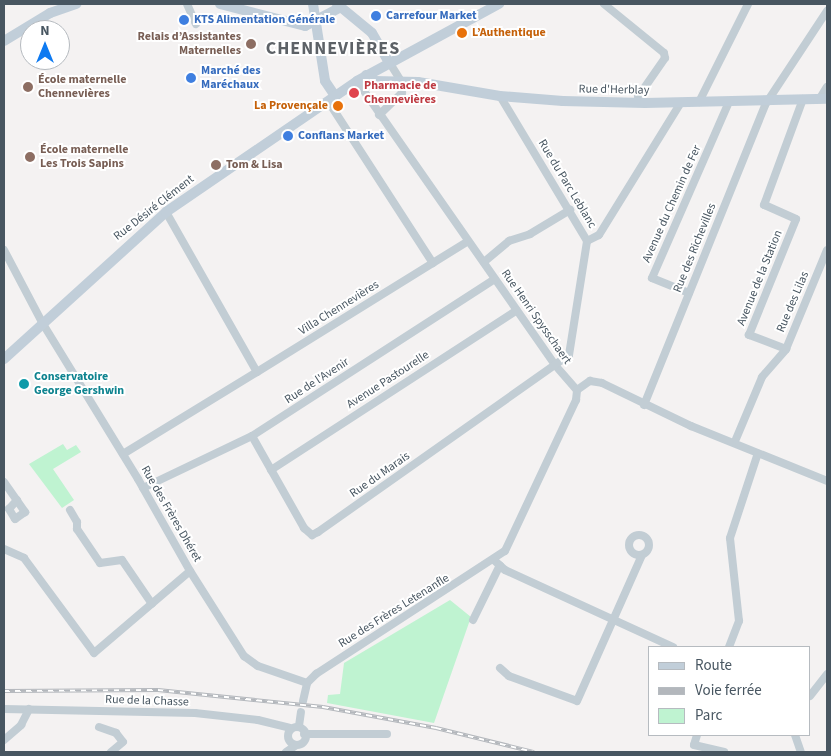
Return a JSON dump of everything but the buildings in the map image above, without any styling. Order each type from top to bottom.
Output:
[{"type":"main road","points":[[4,41],[50,13],[76,4]]},
{"type":"main road","points":[[220,4],[305,26],[316,22],[339,5],[372,33],[389,62]]},
{"type":"main road","points":[[313,4],[325,81],[331,98]]},
{"type":"main road","name":"Rue Désiré Clément","points":[[4,359],[166,212],[357,81],[499,4]]},
{"type":"main road","name":"Rue d'Herblay","points":[[366,76],[374,81],[401,81],[500,96],[639,104],[824,98]]},
{"type":"street","points":[[187,4],[196,24]]},
{"type":"street","points":[[604,4],[664,53],[665,58],[638,97],[639,104]]},
{"type":"street","points":[[699,102],[748,4]]},
{"type":"street","name":"Rue des Richevilles","points":[[644,405],[770,101],[827,11]]},
{"type":"street","points":[[379,114],[402,93],[401,81],[389,62]]},
{"type":"street","name":"Rue Henri Spysschaert","points":[[357,81],[555,364],[577,390]]},
{"type":"street","points":[[824,98],[827,87]]},
{"type":"street","name":"Rue du Parc Leblanc","points":[[500,96],[587,241],[599,235],[681,102]]},
{"type":"street","points":[[331,98],[433,263]]},
{"type":"street","name":"Avenue de la Station","points":[[786,349],[749,335],[796,219],[764,205],[803,99]]},
{"type":"street","name":"Avenue du Chemin de Fer","points":[[689,293],[652,278],[729,102]]},
{"type":"street","points":[[484,262],[510,242],[530,234],[570,210]]},
{"type":"street","points":[[166,212],[257,372]]},
{"type":"street","name":"Villa Chennevières","points":[[123,454],[468,241]]},
{"type":"street","points":[[555,364],[570,351],[587,241]]},
{"type":"street","name":"Rue des Frères Dhéret","points":[[4,250],[43,324],[123,454],[190,571],[251,662],[307,683]]},
{"type":"street","name":"Rue des Lilas","points":[[736,439],[762,376],[786,349],[827,250]]},
{"type":"street","name":"Rue de l'Avenir","points":[[143,488],[252,436],[495,279]]},
{"type":"street","name":"Avenue Pastourelle","points":[[271,470],[517,310]]},
{"type":"street","name":"Rue du Marais","points":[[252,436],[307,532],[318,532],[555,364]]},
{"type":"street","points":[[473,620],[497,563],[505,551],[576,400],[577,390],[596,381],[644,405],[758,454],[827,480]]},
{"type":"street","points":[[729,646],[739,621],[730,538],[758,454]]},
{"type":"street","points":[[4,482],[17,500]]},
{"type":"street","points":[[70,510],[77,522],[77,529],[100,563],[122,560],[152,604]]},
{"type":"street","points":[[4,549],[24,558],[94,653],[190,571]]},
{"type":"street","points":[[500,668],[509,676],[577,700],[642,555]]},
{"type":"street","points":[[497,563],[671,646]]},
{"type":"street","name":"Rue des Frères Letenanfle","points":[[307,683],[497,563]]},
{"type":"street","points":[[811,695],[827,674]]},
{"type":"street","points":[[303,701],[307,683]]},
{"type":"street","name":"Rue de la Chasse","points":[[4,709],[195,714],[258,720],[289,728]]},
{"type":"street","points":[[4,740],[21,725],[29,709]]},
{"type":"street","points":[[300,748],[304,734],[299,726],[301,712]]},
{"type":"street","points":[[299,726],[289,728],[289,737],[300,748]]},
{"type":"street","points":[[99,727],[116,733],[123,742],[111,752]]},
{"type":"street","points":[[304,734],[387,734]]},
{"type":"street","points":[[697,736],[694,745],[724,752]]},
{"type":"street","points":[[794,736],[801,752]]},
{"type":"street","points":[[286,752],[300,748]]},
{"type":"green space","points":[[63,444],[67,450],[76,445],[81,452],[53,469],[74,500],[62,508],[29,464]]},
{"type":"green space","points":[[450,600],[471,617],[434,723],[327,703],[328,695],[340,694],[344,663]]},
{"type":"railway","points":[[4,691],[158,690],[323,707],[436,728],[534,752]]},
{"type":"place","name":"Carrefour Market","points":[[376,16]]},
{"type":"place","name":"KTS Alimentation Générale","points":[[184,20]]},
{"type":"place","name":"L’Authentique","points":[[462,33]]},
{"type":"place","name":"Relais d’Assistantes Maternelles","points":[[251,44]]},
{"type":"place","name":"Marché des Maréchaux","points":[[191,78]]},
{"type":"place","name":"École maternelle Chennevières","points":[[28,87]]},
{"type":"place","name":"Pharmacie de Chennevières","points":[[354,93]]},
{"type":"place","name":"La Provençale","points":[[338,106]]},
{"type":"place","name":"Conflans Market","points":[[288,136]]},
{"type":"place","name":"École maternelle Les Trois Sapins","points":[[30,157]]},
{"type":"place","name":"Tom & Lisa","points":[[216,165]]},
{"type":"place","name":"Conservatoire George Gershwin","points":[[24,384]]},
{"type":"district","name":"CHENNEVIÈRES","points":[[333,49]]}]
